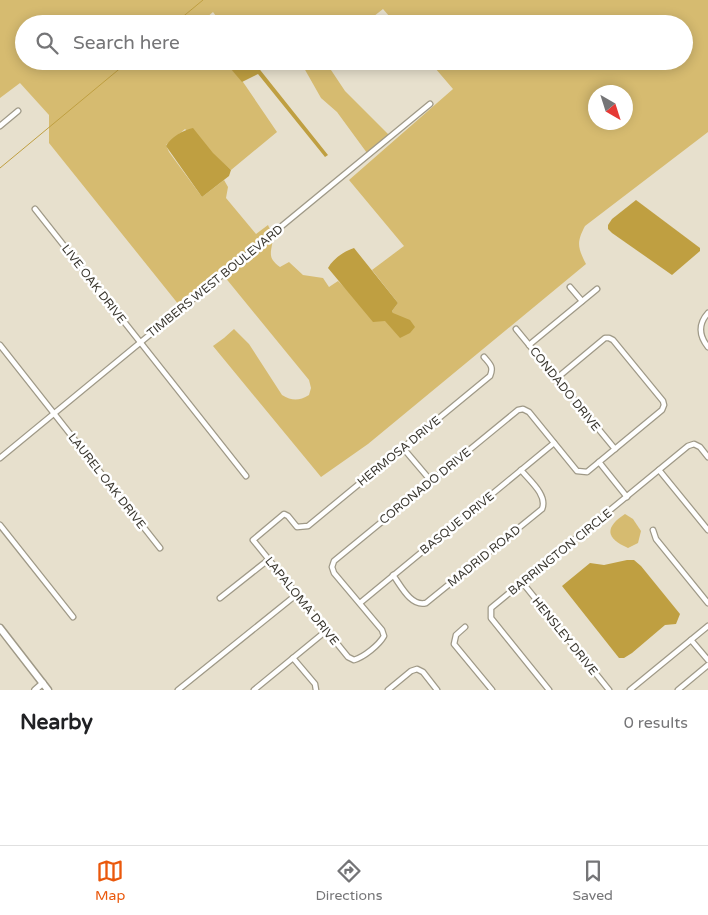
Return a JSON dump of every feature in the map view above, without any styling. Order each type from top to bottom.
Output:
[{"type":"main road","points":[[0,628],[48,690]]},
{"type":"street","name":"TIMBERS WEST BOULEVARD","points":[[0,458],[430,104]]},
{"type":"street","points":[[0,126],[18,111]]},
{"type":"street","name":"LIVE OAK DRIVE","points":[[34,209],[246,476]]},
{"type":"street","points":[[570,287],[582,301]]},
{"type":"street","points":[[529,344],[597,289]]},
{"type":"street","points":[[708,313],[702,323],[700,332],[703,342],[708,347]]},
{"type":"street","name":"CONDADO DRIVE","points":[[516,329],[615,449]]},
{"type":"street","points":[[554,443],[577,471],[587,472],[662,410],[664,405],[663,401],[614,340],[610,338],[605,338],[557,378]]},
{"type":"street","name":"LAUREL OAK DRIVE","points":[[0,345],[160,548]]},
{"type":"street","name":"HERMOSA DRIVE","points":[[253,540],[284,514],[297,527],[308,526],[490,376],[492,366],[484,357]]},
{"type":"street","name":"CORONADO DRIVE","points":[[360,603],[334,573],[332,567],[334,561],[430,481],[518,410],[523,409],[529,412],[554,443]]},
{"type":"street","name":"BASQUE DRIVE","points":[[360,603],[554,443]]},
{"type":"street","name":"BARRINGTON CIRCLE","points":[[549,690],[491,618],[491,608],[688,446],[694,444],[700,447],[708,457]]},
{"type":"street","points":[[403,448],[430,481]]},
{"type":"street","points":[[599,462],[627,496]]},
{"type":"street","name":"MADRID ROAD","points":[[393,576],[414,602],[420,605],[426,603],[542,509],[544,503],[542,496],[521,470]]},
{"type":"street","points":[[659,470],[708,530]]},
{"type":"street","points":[[0,525],[73,617]]},
{"type":"street","points":[[653,530],[656,539],[708,603]]},
{"type":"street","name":"LAPALOMA DRIVE","points":[[253,540],[326,631],[348,657],[354,660],[360,658],[382,640],[384,636],[382,630],[360,603]]},
{"type":"street","points":[[220,598],[268,560]]},
{"type":"street","name":"HENSLEY DRIVE","points":[[522,582],[608,690]]},
{"type":"street","points":[[178,690],[296,595]]},
{"type":"street","points":[[630,690],[708,626]]},
{"type":"street","points":[[465,627],[456,635],[454,644],[492,690]]},
{"type":"street","points":[[254,690],[326,631]]},
{"type":"street","points":[[691,640],[708,660]]},
{"type":"street","points":[[293,658],[315,684],[316,690]]},
{"type":"street","points":[[678,690],[708,665]]},
{"type":"street","points":[[388,690],[411,671],[417,669],[423,672],[437,690]]},
{"type":"street","points":[[35,690],[43,683]]},
{"type":"shaded area","points":[[0,0],[708,0],[708,132],[585,226],[579,245],[586,264],[368,444],[321,477],[213,346],[234,329],[249,344],[282,395],[296,400],[309,395],[311,388],[309,380],[224,276],[273,237],[271,257],[280,267],[289,262],[303,275],[323,278],[329,287],[338,281],[380,321],[385,321],[393,313],[392,311],[398,303],[372,270],[404,246],[349,180],[453,89],[437,70],[693,70],[693,15],[388,15],[383,9],[375,15],[215,15],[213,12],[210,15],[15,15],[15,70],[232,70],[243,82],[277,132],[231,170],[185,129],[166,145],[169,152],[202,197],[224,180],[228,187],[226,198],[256,234],[268,225],[271,232],[179,305],[49,143],[49,115],[20,83],[0,98]]},
{"type":"shaded area","points":[[232,70],[260,70],[328,155],[325,157],[258,74],[242,82]]},
{"type":"shaded area","points":[[305,70],[331,70],[345,91],[389,135],[367,153],[337,112],[321,98]]},
{"type":"shaded area","points":[[193,128],[213,153],[231,170],[229,176],[202,197],[166,146],[178,134]]},
{"type":"shaded area","points":[[636,200],[700,248],[700,251],[672,275],[608,229],[612,219]]},
{"type":"shaded area","points":[[354,248],[398,303],[392,311],[393,313],[410,320],[415,327],[410,333],[400,338],[385,321],[373,322],[328,268],[339,256]]},
{"type":"shaded area","points":[[625,514],[633,519],[641,531],[638,543],[628,548],[615,540],[610,532],[614,523]]},
{"type":"shaded area","points":[[634,560],[641,566],[680,614],[676,624],[665,625],[632,653],[624,658],[619,658],[562,586],[590,563],[604,565]]},
{"type":"waterway","points":[[185,15],[203,0]]},
{"type":"waterway","points":[[0,168],[118,70]]}]
